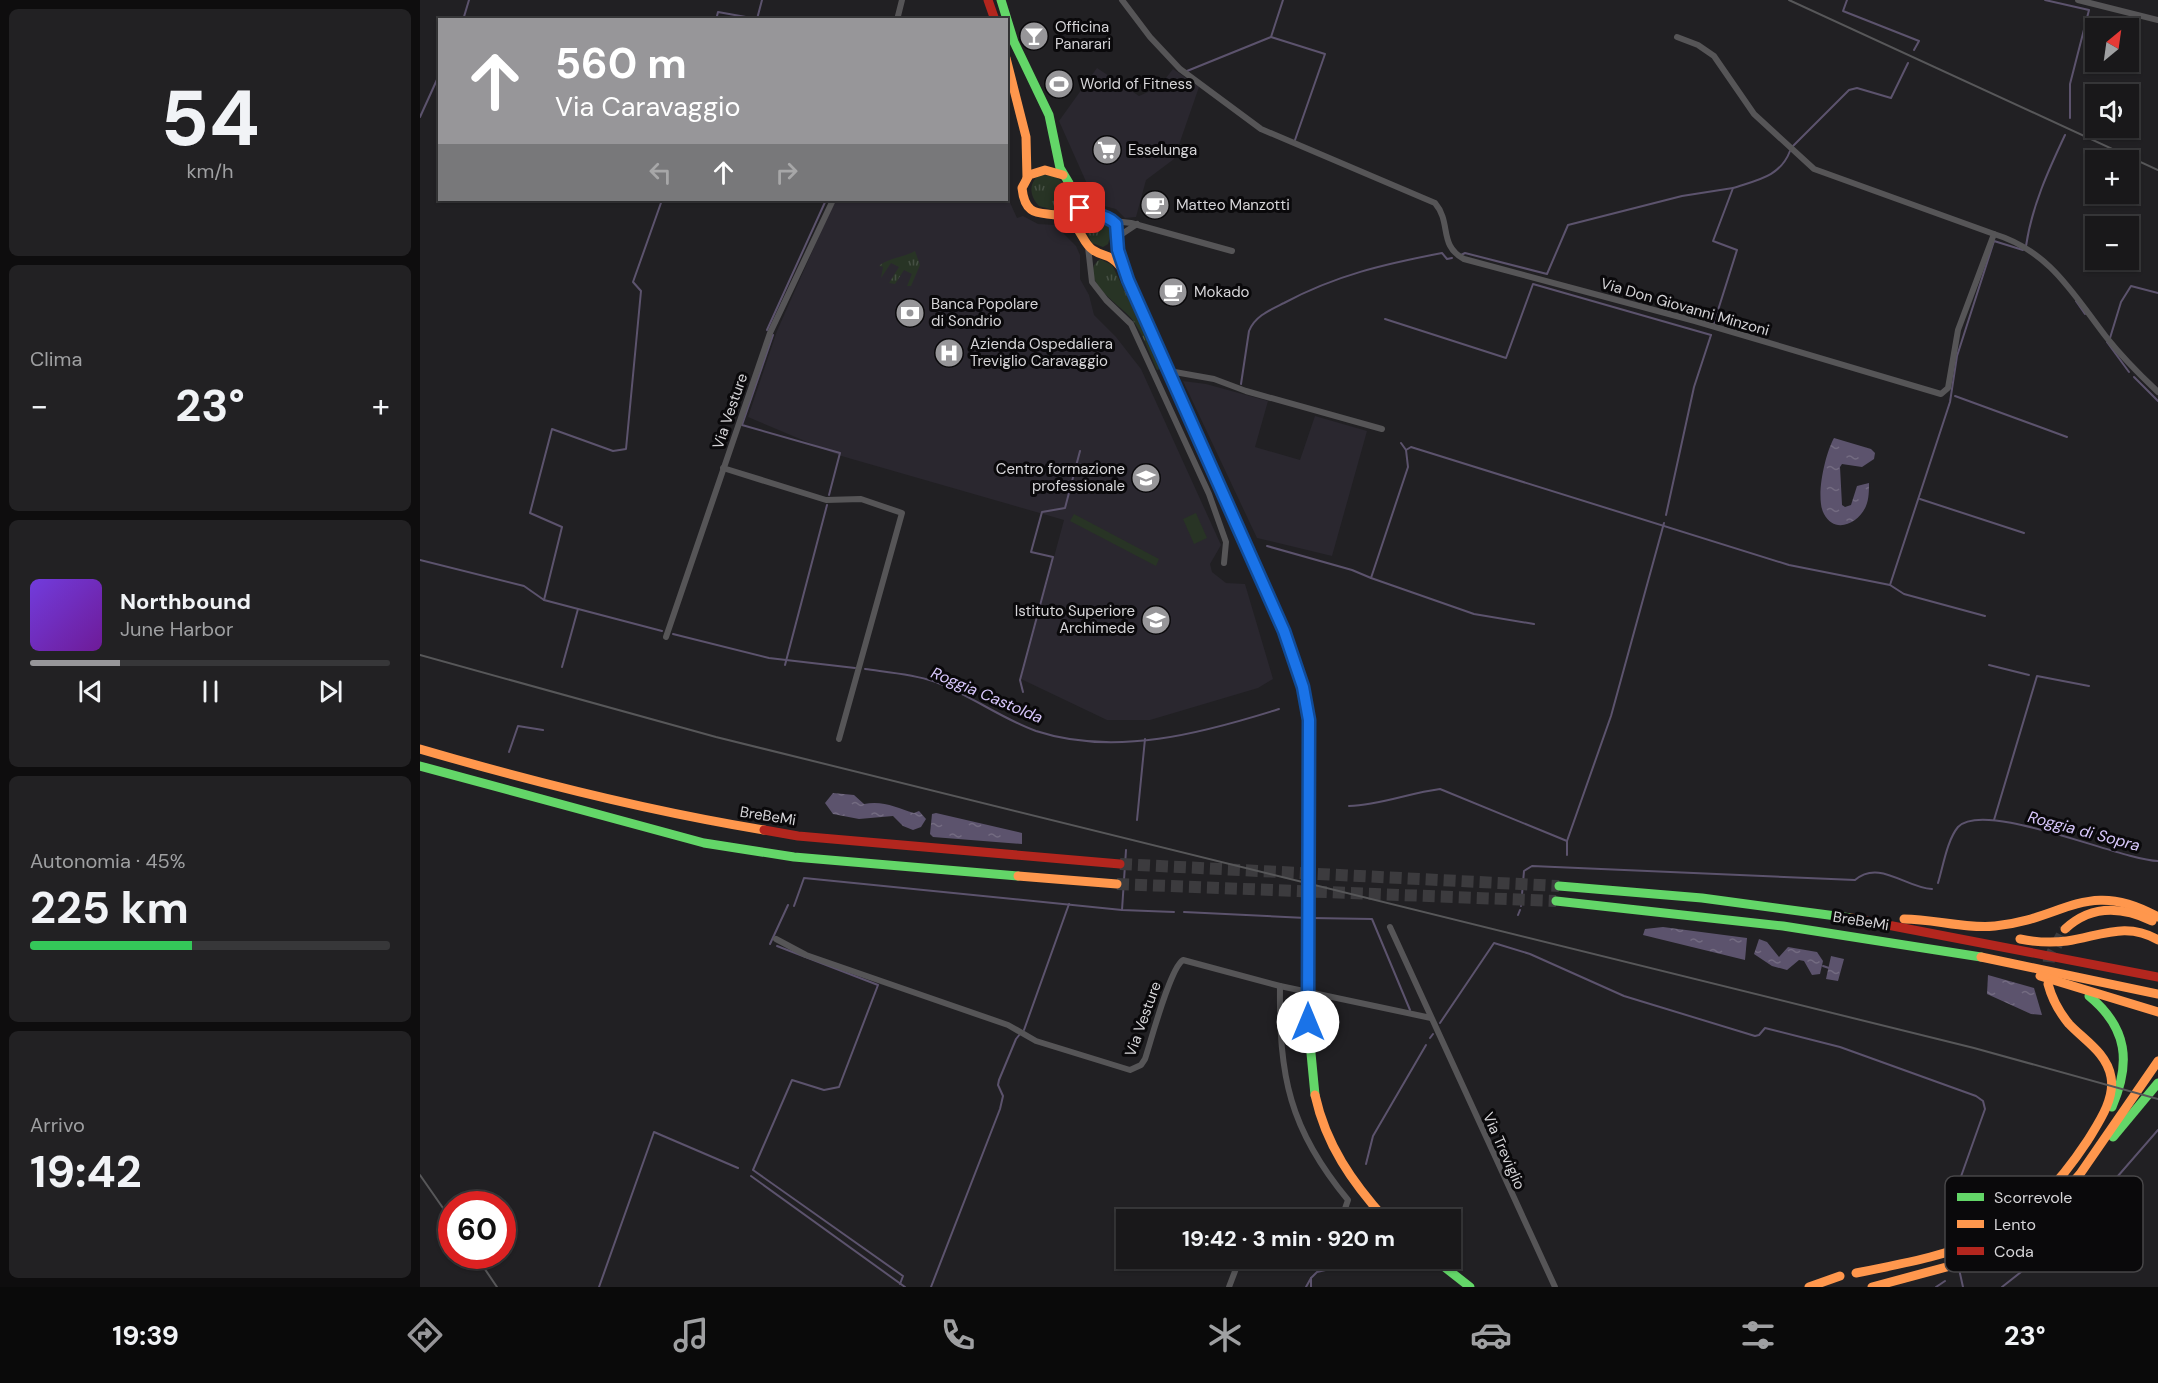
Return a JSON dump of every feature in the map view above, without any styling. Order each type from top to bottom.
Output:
[{"type":"main road","points":[[988,0],[994,18]]},
{"type":"main road","points":[[1001,0],[1007,18]]},
{"type":"main road","points":[[1008,23],[1014,42],[1049,115],[1064,175],[1069,183],[1074,203],[1091,215],[1104,215],[1116,224],[1128,280]]},
{"type":"main road","points":[[1008,67],[1028,153],[1029,170],[1023,195],[1030,209],[1042,216],[1058,215],[1071,220],[1081,229],[1088,245],[1116,260],[1128,280],[1169,371],[1177,377],[1227,502],[1284,631],[1303,687],[1309,720],[1308,1022],[1314,1093],[1328,1138],[1352,1180],[1377,1209]]},
{"type":"main road","points":[[1027,178],[1042,170],[1053,158],[1055,135]]},
{"type":"main road","points":[[1028,153],[1035,165],[1042,170],[1050,169],[1064,175]]},
{"type":"main road","points":[[1102,253],[1112,249],[1118,239]]},
{"type":"main road","name":"BreBeMi","points":[[420,749],[516,777],[708,821],[798,836],[1120,864]]},
{"type":"main road","points":[[420,766],[509,792],[715,845],[806,859],[1117,884]]},
{"type":"main road","name":"BreBeMi","points":[[1559,886],[1702,898],[1924,928],[2158,977]]},
{"type":"main road","points":[[1883,922],[1925,919],[1976,926],[2002,925],[2089,899],[2111,898],[2132,902],[2158,917]]},
{"type":"main road","name":"BreBeMi","points":[[1556,901],[1698,914],[1950,950],[2158,994]]},
{"type":"main road","points":[[2066,929],[2086,913],[2107,909],[2130,912],[2158,925]]},
{"type":"main road","points":[[1924,928],[1949,927],[1996,935]]},
{"type":"main road","points":[[2008,937],[2055,942],[2114,929],[2129,928],[2158,940]]},
{"type":"main road","points":[[1950,950],[2158,1012]]},
{"type":"main road","points":[[2048,984],[2061,1013],[2098,1051],[2111,1076],[2107,1105],[2087,1140]]},
{"type":"main road","points":[[2061,1176],[2108,1114],[2120,1093],[2124,1049],[2116,1026],[2103,1007],[2074,988]]},
{"type":"main road","points":[[2077,1176],[2148,1079],[2158,1061]]},
{"type":"main road","points":[[2077,1176],[2158,1083]]},
{"type":"main road","points":[[1856,1273],[1945,1253]]},
{"type":"main road","points":[[1872,1287],[1945,1266]]},
{"type":"main road","points":[[1447,1269],[1470,1287]]},
{"type":"main road","points":[[1809,1287],[1840,1276]]},
{"type":"street","points":[[898,18],[902,0]]},
{"type":"street","name":"Via Don Giovanni Minzoni","points":[[1122,0],[1150,37],[1180,69],[1261,129],[1435,203],[1444,217],[1448,245],[1464,259],[1695,321],[1941,394],[1948,388],[1958,330],[1994,234]]},
{"type":"street","points":[[2078,0],[2158,20]]},
{"type":"street","points":[[1677,36],[1698,45],[1714,56],[1754,114],[1814,169],[1994,234],[2026,248],[2049,264],[2128,363],[2158,392]]},
{"type":"street","name":"Via Vesture","points":[[666,636],[770,333],[833,201]]},
{"type":"street","points":[[1112,220],[1137,224],[1232,251]]},
{"type":"street","points":[[1118,239],[1137,224]]},
{"type":"street","points":[[1088,245],[1089,270],[1095,288],[1131,324],[1215,508],[1226,542],[1224,564]]},
{"type":"street","points":[[1089,270],[1102,253]]},
{"type":"street","points":[[1177,377],[1214,379],[1246,391],[1382,429]]},
{"type":"street","points":[[723,468],[826,500],[861,499],[902,513],[839,739]]},
{"type":"street","name":"Via Treviglio","points":[[1390,927],[1555,1287]]},
{"type":"street","name":"Via Vesture","points":[[776,939],[806,955],[1008,1025],[1036,1041],[1130,1070],[1141,1065],[1145,1059],[1171,978],[1178,963],[1182,960],[1280,986],[1432,1021]]},
{"type":"street","points":[[1280,986],[1281,1053],[1289,1099],[1311,1149],[1348,1200],[1345,1209]]},
{"type":"street","points":[[1229,1287],[1236,1269]]},
{"type":"shaded area","points":[[1097,68],[1139,96],[1159,87],[1173,69],[1199,87],[1174,159],[1146,180],[1136,217],[1125,218],[1116,209],[1096,204],[1059,121]]},
{"type":"shaded area","name":"Azienda Ospedaliera Treviglio Caravaggio","points":[[1008,198],[1017,218],[1023,216],[1038,224],[1055,225],[1076,246],[1080,255],[1080,279],[1089,295],[1094,315],[1116,337],[1141,369],[1221,545],[1210,564],[1212,572],[1226,583],[1245,584],[1273,679],[1258,688],[1150,720],[1107,720],[1021,679],[1064,520],[838,455],[748,417],[777,331],[835,201],[1008,201]]},
{"type":"shaded area","points":[[1183,381],[1206,384],[1268,401],[1255,447],[1300,460],[1315,416],[1367,431],[1332,556],[1257,538]]},
{"type":"green space","points":[[1039,175],[1058,179],[1062,183],[1068,200],[1078,213],[1108,226],[1111,233],[1108,244],[1103,247],[1092,243],[1083,225],[1072,215],[1039,206],[1034,198],[1032,186]]},
{"type":"green space","points":[[915,251],[920,265],[911,286],[907,286],[912,274],[904,270],[895,284],[889,283],[899,267],[891,263],[881,278],[883,267],[879,266]]},
{"type":"green space","points":[[1100,259],[1112,265],[1162,368],[1157,370],[1131,318],[1096,283],[1093,275],[1094,266]]},
{"type":"green space","points":[[1196,513],[1207,538],[1194,544],[1183,519]]},
{"type":"green space","points":[[1074,514],[1159,559],[1156,566],[1070,521]]},
{"type":"water","points":[[1834,438],[1871,449],[1875,453],[1874,459],[1862,467],[1842,464],[1840,467],[1842,505],[1845,507],[1851,505],[1857,486],[1869,483],[1869,494],[1863,512],[1853,522],[1840,525],[1834,524],[1824,514],[1820,498],[1827,454]]},
{"type":"water","points":[[833,793],[854,795],[864,804],[884,804],[914,813],[919,811],[926,819],[921,827],[913,830],[903,826],[893,816],[859,819],[833,814],[825,803]]},
{"type":"water","points":[[936,813],[1022,833],[1022,844],[933,837],[930,834],[932,814]]},
{"type":"water","points":[[1663,927],[1747,938],[1745,960],[1643,935],[1645,929]]},
{"type":"water","points":[[1759,939],[1767,942],[1779,957],[1788,947],[1817,952],[1823,961],[1820,974],[1812,975],[1804,961],[1799,960],[1787,970],[1772,966],[1754,954]]},
{"type":"water","points":[[1831,956],[1844,959],[1838,981],[1826,979]]},
{"type":"water","points":[[1988,975],[2034,988],[2042,1015],[2031,1014],[1987,994]]},
{"type":"waterway","points":[[464,18],[469,0]]},
{"type":"waterway","points":[[757,18],[762,0]]},
{"type":"waterway","points":[[1187,71],[1271,37],[1283,0]]},
{"type":"waterway","points":[[1847,0],[1843,11],[1919,41],[1914,50]]},
{"type":"waterway","points":[[2045,0],[2089,10],[2070,84],[2070,118]]},
{"type":"waterway","points":[[716,18],[718,12],[751,18]]},
{"type":"waterway","points":[[1271,37],[1325,54],[1295,140]]},
{"type":"waterway","points":[[1793,146],[1849,90],[1857,88],[1891,98],[1908,63]]},
{"type":"waterway","points":[[420,117],[438,77]]},
{"type":"waterway","points":[[2026,246],[2036,203],[2065,135]]},
{"type":"waterway","points":[[1713,326],[1737,250],[1713,241],[1733,188],[1759,180],[1774,172],[1786,160],[1790,151]]},
{"type":"waterway","points":[[1461,255],[1465,253],[1547,274],[1568,225],[1682,196],[1733,188]]},
{"type":"waterway","points":[[544,600],[562,527],[530,513],[552,429],[613,451],[626,449],[641,291],[633,282],[662,201]]},
{"type":"waterway","points":[[767,330],[826,201]]},
{"type":"waterway","points":[[1890,585],[1950,402],[1957,356],[1994,241],[2023,250]]},
{"type":"waterway","points":[[1241,384],[1249,331],[1255,321],[1268,311],[1303,293],[1361,272],[1442,253],[1447,259],[1452,258]]},
{"type":"waterway","points":[[1385,319],[1506,358],[1533,284],[1711,335]]},
{"type":"waterway","points":[[2110,338],[2121,302],[2131,286],[2158,293]]},
{"type":"waterway","points":[[2076,301],[2085,314]]},
{"type":"waterway","points":[[773,335],[742,425],[840,453],[829,495]]},
{"type":"waterway","points":[[1666,515],[1694,387],[1711,335]]},
{"type":"waterway","points":[[2107,342],[2129,372]]},
{"type":"waterway","points":[[2134,377],[2158,401]]},
{"type":"waterway","points":[[1955,396],[2067,437]]},
{"type":"waterway","points":[[1267,546],[1352,570],[1371,578],[1408,467],[1406,450],[1401,443]]},
{"type":"waterway","points":[[1406,450],[1411,447],[1789,565],[1890,585],[1904,594],[1985,616]]},
{"type":"waterway","points":[[1023,692],[1020,680],[1053,557],[1031,552],[1042,512],[1065,508],[1080,451]]},
{"type":"waterway","points":[[1920,499],[2024,533]]},
{"type":"waterway","points":[[785,665],[827,505]]},
{"type":"waterway","points":[[1567,855],[1567,841],[1611,716],[1664,523]]},
{"type":"waterway","name":"Roggia Castolda","points":[[420,560],[524,586],[544,600],[662,631]]},
{"type":"waterway","points":[[1371,578],[1474,614],[1534,624]]},
{"type":"waterway","points":[[562,667],[578,609]]},
{"type":"waterway","name":"Roggia Castolda","points":[[673,634],[769,658],[855,668]]},
{"type":"waterway","points":[[1989,665],[2029,675]]},
{"type":"waterway","name":"Roggia Castolda","points":[[865,669],[933,681],[1036,731],[1066,739],[1097,742],[1159,739],[1220,726],[1279,709]]},
{"type":"waterway","points":[[1994,820],[2037,676],[2089,686]]},
{"type":"waterway","points":[[509,752],[518,726],[543,730]]},
{"type":"waterway","points":[[1137,820],[1145,739]]},
{"type":"waterway","points":[[1349,806],[1440,789],[1567,841]]},
{"type":"waterway","name":"Roggia di Sopra","points":[[1938,883],[1954,832],[1958,827],[1972,820],[1995,820],[2023,825],[2158,861]]},
{"type":"waterway","points":[[1122,910],[1126,850]]},
{"type":"waterway","points":[[1521,906],[1524,871],[1532,866],[1855,880],[1864,874],[1874,872],[1932,889]]},
{"type":"waterway","points":[[794,906],[804,878],[1122,910],[1174,912]]},
{"type":"waterway","points":[[1024,1030],[1069,904]]},
{"type":"waterway","points":[[770,944],[788,905]]},
{"type":"waterway","points":[[1518,915],[1520,910]]},
{"type":"waterway","points":[[1184,912],[1306,918]]},
{"type":"waterway","points":[[1311,918],[1372,919],[1410,1010]]},
{"type":"waterway","points":[[1440,1023],[1494,943],[1530,954],[1624,996],[1755,1036],[1765,1028],[1840,1047],[1976,1096],[1983,1101],[1985,1109],[1961,1176]]},
{"type":"waterway","points":[[777,946],[878,985],[839,1087],[824,1090],[792,1080],[753,1170],[903,1276],[900,1284]]},
{"type":"waterway","points":[[1823,966],[1829,968]]},
{"type":"waterway","points":[[931,1287],[1000,1109],[1003,1096],[998,1085],[999,1080],[1020,1034]]},
{"type":"waterway","points":[[1430,1038],[1433,1034]]},
{"type":"waterway","points":[[1366,1164],[1373,1136],[1426,1045]]},
{"type":"waterway","points":[[2118,1176],[2158,1130]]},
{"type":"waterway","points":[[599,1287],[654,1132],[738,1168]]},
{"type":"waterway","points":[[751,1176],[905,1287]]},
{"type":"waterway","points":[[1311,1287],[1311,1278],[1317,1272],[1330,1269]]},
{"type":"waterway","points":[[1960,1272],[1963,1287]]},
{"type":"waterway","points":[[2002,1287],[2021,1272]]},
{"type":"waterway","points":[[1306,1287],[1311,1278]]},
{"type":"waterway","points":[[1936,1287],[1945,1281]]},
{"type":"tunnel","points":[[1120,864],[1559,886]]},
{"type":"tunnel","points":[[1117,884],[1556,901]]},
{"type":"tunnel","points":[[2047,980],[2049,959],[2065,929]]},
{"type":"railway","points":[[1789,0],[2158,170]]},
{"type":"railway","points":[[420,655],[716,737],[1974,1048],[2158,1099]]},
{"type":"railway","points":[[420,1175],[438,1201]]},
{"type":"railway","points":[[485,1269],[497,1287]]},
{"type":"traffic: fast","points":[[1001,0],[1007,18]]},
{"type":"traffic: fast","points":[[1008,23],[1014,42],[1049,115],[1060,168],[1069,183],[1072,199],[1085,212],[1109,217],[1116,224],[1119,253]]},
{"type":"traffic: fast","points":[[1264,588],[1295,658],[1309,720],[1308,1022],[1315,1095]]},
{"type":"traffic: fast","points":[[420,766],[704,843],[794,857],[1018,876]]},
{"type":"traffic: fast","points":[[1559,886],[1702,898],[1851,918]]},
{"type":"traffic: fast","points":[[1556,901],[1783,926],[1981,957]]},
{"type":"traffic: fast","points":[[2089,996],[2112,1021],[2122,1047],[2122,1076],[2112,1107]]},
{"type":"traffic: fast","points":[[2113,1137],[2158,1083]]},
{"type":"traffic: fast","points":[[1447,1269],[1470,1287]]},
{"type":"traffic: slow","points":[[1008,66],[1026,137],[1027,178]]},
{"type":"traffic: slow","points":[[1063,175],[1045,170],[1029,175],[1022,188],[1028,207],[1034,211],[1070,221],[1090,247],[1110,257],[1120,266]]},
{"type":"traffic: slow","points":[[1119,253],[1128,280],[1264,588]]},
{"type":"traffic: slow","points":[[420,749],[591,795],[764,830]]},
{"type":"traffic: slow","points":[[1018,876],[1117,884]]},
{"type":"traffic: slow","points":[[1904,919],[1984,927],[1995,926],[2019,922],[2075,904],[2093,901],[2112,901],[2133,906],[2158,917]]},
{"type":"traffic: slow","points":[[2065,929],[2085,916],[2107,910],[2129,913],[2152,921]]},
{"type":"traffic: slow","points":[[2020,939],[2061,942],[2113,932],[2135,931],[2158,940]]},
{"type":"traffic: slow","points":[[1981,957],[2158,994]]},
{"type":"traffic: slow","points":[[2040,976],[2158,1012]]},
{"type":"traffic: slow","points":[[2048,984],[2062,1015],[2105,1061],[2109,1068],[2112,1085],[2111,1094],[2101,1118],[2062,1176]]},
{"type":"traffic: slow","points":[[2078,1176],[2158,1061]]},
{"type":"traffic: slow","points":[[1315,1095],[1333,1147],[1351,1177],[1377,1209]]},
{"type":"traffic: slow","points":[[1856,1273],[1945,1253]]},
{"type":"traffic: slow","points":[[1872,1287],[1945,1267]]},
{"type":"traffic: slow","points":[[1809,1287],[1840,1276]]},
{"type":"traffic: jam","points":[[988,0],[994,18]]},
{"type":"traffic: jam","points":[[764,830],[798,836],[1120,864]]},
{"type":"traffic: jam","points":[[1851,918],[2158,977]]},
{"type":"place","name":"Officina Panarari","points":[[1034,36]]},
{"type":"place","name":"World of Fitness","points":[[1059,84]]},
{"type":"place","name":"Esselunga","points":[[1107,150]]},
{"type":"place","name":"Matteo Manzotti","points":[[1155,205]]},
{"type":"place","name":"Mokado","points":[[1173,292]]},
{"type":"place","name":"Banca Popolare di Sondrio","points":[[910,313]]},
{"type":"place","name":"Azienda Ospedaliera Treviglio Caravaggio","points":[[949,353]]},
{"type":"place","name":"Centro formazione professionale","points":[[1146,478]]},
{"type":"place","name":"Istituto Superiore Archimede","points":[[1156,620]]},
{"type":"route","points":[[1080,208],[1091,215],[1109,217],[1116,224],[1118,250],[1128,280],[1295,658],[1309,720],[1308,1022]]}]
